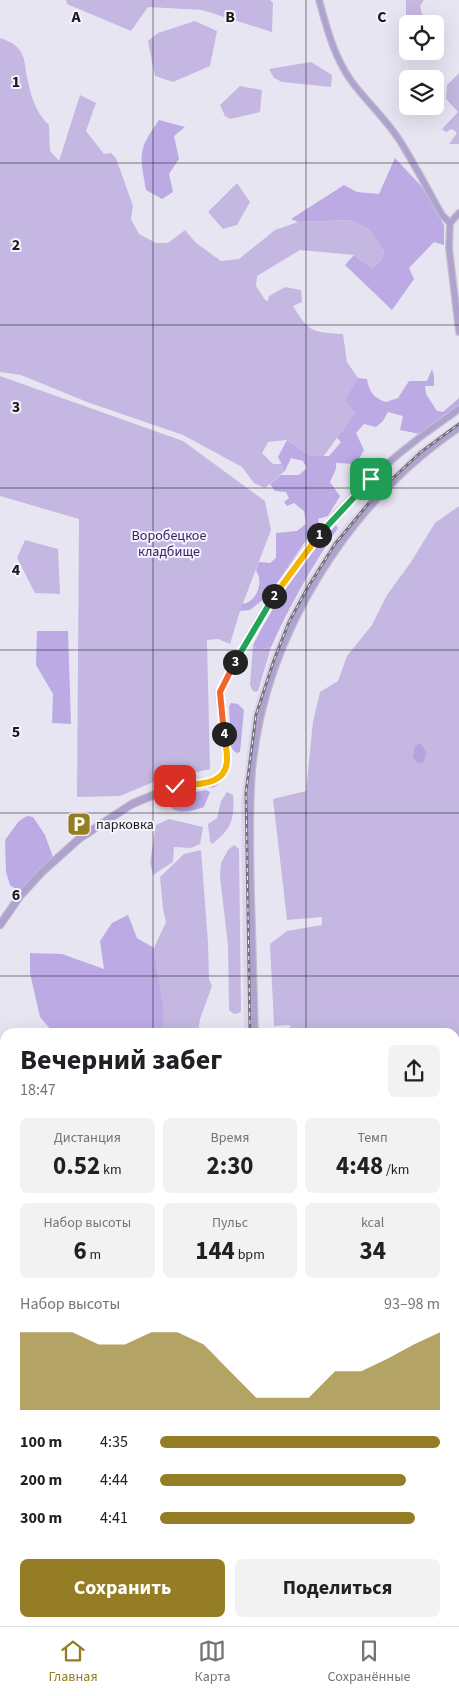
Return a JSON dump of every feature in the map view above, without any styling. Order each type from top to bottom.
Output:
[{"type":"street","points":[[319,0],[329,37],[341,65],[352,83],[386,121],[400,141],[442,215],[450,223]]},
{"type":"street","points":[[459,213],[450,223],[449,248],[459,332]]},
{"type":"street","points":[[0,925],[20,896],[42,872],[80,838],[132,804],[175,786],[213,783],[224,773],[227,760],[220,692],[248,638],[281,584],[320,532],[371,479],[418,438],[459,409]]},
{"type":"street","points":[[255,1028],[250,832],[252,772],[260,719],[274,671],[300,610],[327,564],[363,514],[388,486],[416,460],[459,428]]},
{"type":"shaded area","points":[[159,120],[185,127],[174,136],[179,159],[169,174],[173,192],[162,199],[146,190],[142,168],[144,146]]},
{"type":"shaded area","points":[[395,158],[423,188],[444,225],[444,245],[434,242],[409,268],[414,279],[392,310],[345,265],[354,255],[372,268],[381,261],[384,251],[370,230],[351,220],[298,222],[291,219],[344,185],[357,192],[379,194]]},
{"type":"shaded area","points":[[432,369],[434,386],[425,386],[426,394],[437,411],[443,412],[459,398],[459,405],[420,434],[400,430],[403,416],[388,412],[383,421],[376,427],[364,424],[356,433],[364,450],[356,464],[336,463],[336,469],[330,482],[340,496],[328,516],[318,519],[320,527],[313,530],[269,595],[250,610],[240,611],[242,604],[250,601],[258,591],[259,578],[256,570],[259,562],[270,563],[276,558],[276,533],[297,531],[306,524],[304,511],[294,503],[287,506],[284,502],[289,498],[286,492],[275,491],[270,484],[281,475],[299,475],[307,468],[303,461],[291,458],[285,471],[278,457],[287,440],[310,456],[329,456],[341,442],[337,438],[355,413],[345,400],[358,378],[367,379],[373,394],[378,399],[386,402],[398,398],[409,381],[427,381]]},
{"type":"shaded area","points":[[459,421],[459,427],[422,453],[351,528],[297,612],[259,716],[248,793],[252,1028],[244,1028],[241,800],[252,715],[270,660],[285,623],[305,584],[344,525],[416,451]]},
{"type":"shaded area","points":[[336,525],[338,528],[302,586],[271,647],[259,650],[253,645],[270,613],[301,567]]},
{"type":"shaded area","points":[[37,631],[68,631],[71,724],[52,723],[53,694],[36,665]]},
{"type":"shaded area","points":[[231,703],[238,704],[244,710],[240,752],[237,753],[231,747],[229,706]]},
{"type":"shaded area","points":[[421,743],[426,752],[424,762],[418,763],[413,757],[415,746]]},
{"type":"shaded area","points":[[206,790],[210,792],[204,807],[199,809],[178,811],[170,807],[168,802],[179,795]]},
{"type":"shaded area","points":[[27,816],[33,817],[45,835],[53,857],[31,878],[20,892],[10,885],[6,872],[5,840],[19,821]]},
{"type":"shaded area","points":[[128,915],[137,938],[154,948],[163,1004],[163,1028],[50,1028],[40,1017],[30,973],[30,953],[62,954],[104,969],[100,941],[112,923]]},
{"type":"green space","points":[[66,0],[270,0],[273,3],[272,32],[202,10],[148,7],[131,31],[67,4]]},
{"type":"green space","points":[[406,0],[424,0],[420,6],[422,15],[406,15]]},
{"type":"green space","points":[[195,21],[217,31],[210,66],[173,82],[155,76],[148,41],[158,33]]},
{"type":"green space","points":[[0,38],[13,44],[21,52],[33,101],[49,125],[50,151],[59,161],[80,95],[96,103],[86,131],[104,154],[111,153],[116,158],[133,206],[131,219],[139,234],[156,243],[168,243],[185,230],[196,243],[221,261],[239,259],[275,230],[298,222],[351,220],[370,230],[384,251],[381,261],[372,268],[354,255],[300,250],[257,276],[256,286],[265,300],[268,301],[269,296],[285,287],[301,290],[302,302],[293,306],[303,321],[318,331],[343,334],[347,362],[358,378],[346,400],[355,413],[323,457],[310,456],[287,440],[268,442],[262,453],[273,464],[282,464],[285,471],[265,488],[254,483],[242,467],[183,435],[87,402],[21,375],[0,372]]},
{"type":"green space","points":[[311,62],[332,75],[331,87],[282,82],[274,78],[269,69]]},
{"type":"green space","points":[[459,73],[459,144],[449,144],[457,133],[452,129],[446,132],[442,129],[458,112],[446,99],[447,85]]},
{"type":"green space","points":[[240,86],[262,90],[260,112],[230,119],[225,116],[220,105]]},
{"type":"green space","points":[[237,183],[250,202],[237,225],[223,229],[208,212]]},
{"type":"green space","name":"Воробецкое кладбище","points":[[0,376],[183,441],[265,501],[271,530],[240,611],[230,644],[218,639],[207,640],[210,769],[151,783],[120,796],[77,797],[79,519],[0,496]]},
{"type":"green space","points":[[459,506],[459,1028],[290,1028],[290,1025],[274,1026],[270,944],[287,931],[322,925],[322,917],[287,920],[273,799],[306,791],[313,722],[320,692],[338,681],[347,656],[372,625],[387,595],[411,562],[435,523]]},
{"type":"green space","points":[[25,540],[58,549],[60,594],[35,593],[17,558]]},
{"type":"green space","points":[[253,645],[259,650],[271,647],[258,691],[255,692],[250,685]]},
{"type":"green space","points":[[227,792],[233,795],[232,817],[228,829],[212,844],[208,824],[217,818],[221,801]]},
{"type":"green space","points":[[169,819],[203,827],[200,844],[191,848],[174,847],[173,862],[153,875],[150,862],[156,825]]},
{"type":"green space","points":[[234,845],[239,849],[241,1011],[234,1014],[229,1010],[228,945],[220,877],[221,863],[228,850]]},
{"type":"green space","points":[[201,850],[209,979],[212,986],[199,1028],[163,1028],[163,1004],[154,948],[166,922],[160,877],[184,854]]},
{"type":"railway","points":[[250,1028],[246,792],[256,715],[274,660],[289,622],[335,544],[378,492],[421,452],[459,424]]},
{"type":"place","name":"парковка","points":[[79,824]]},
{"type":"route","points":[[175,786],[213,783],[224,773],[227,760],[220,692],[248,638],[281,584],[320,532],[371,479]]}]
